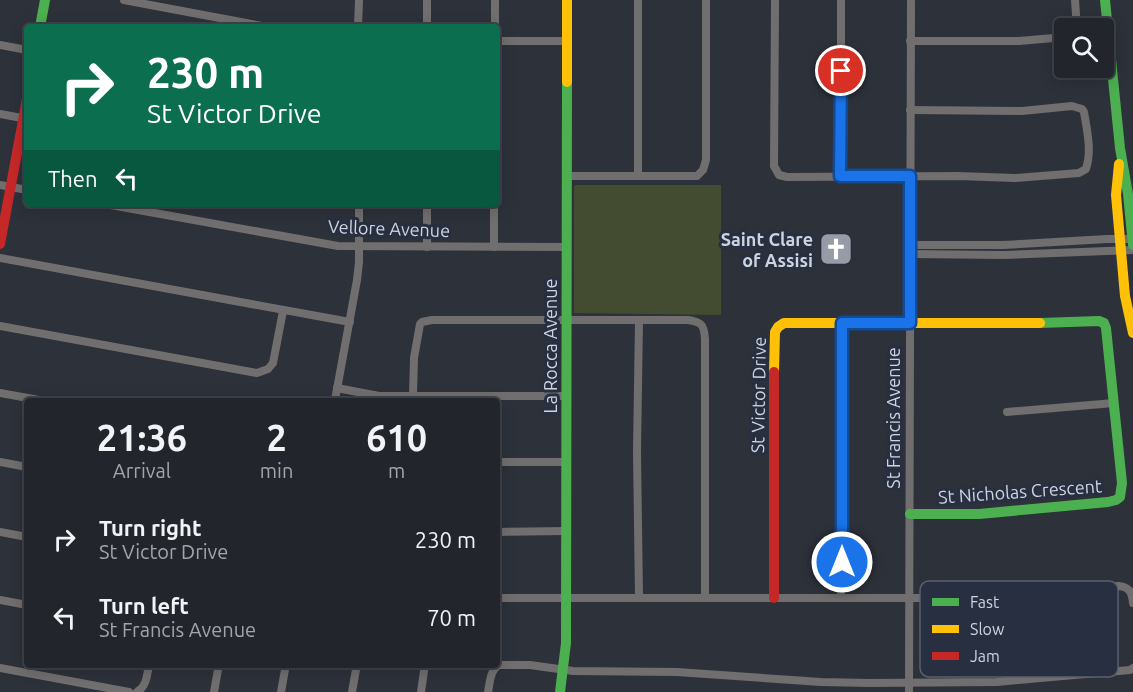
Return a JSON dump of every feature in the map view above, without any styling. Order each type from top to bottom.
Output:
[{"type":"street","points":[[41,24],[45,0]]},
{"type":"street","points":[[124,0],[251,24]]},
{"type":"street","points":[[358,0],[358,24]]},
{"type":"street","points":[[427,0],[427,24]]},
{"type":"street","points":[[495,0],[495,24]]},
{"type":"street","name":"La Rocca Avenue","points":[[560,692],[566,643],[567,0]]},
{"type":"street","points":[[638,0],[638,176]]},
{"type":"street","points":[[567,176],[697,176],[703,170],[706,160],[706,0]]},
{"type":"street","points":[[775,0],[774,166],[779,175],[787,177],[1015,178],[1079,173],[1086,169],[1088,139],[1084,112],[1078,107],[1022,111],[910,110]]},
{"type":"street","points":[[840,176],[841,0]]},
{"type":"street","name":"St Francis Avenue","points":[[909,687],[910,0]]},
{"type":"street","points":[[1075,0],[1076,18]]},
{"type":"street","points":[[910,250],[1003,245],[1121,245],[1133,248],[1105,0]]},
{"type":"street","points":[[910,41],[1019,41],[1054,38]]},
{"type":"street","points":[[500,40],[567,41]]},
{"type":"street","points":[[0,45],[24,49]]},
{"type":"street","points":[[0,114],[24,118]]},
{"type":"street","points":[[0,244],[5,186],[24,121]]},
{"type":"street","points":[[1120,148],[1116,195],[1125,296],[1133,331]]},
{"type":"street","points":[[5,186],[24,189]]},
{"type":"street","name":"Vellore Avenue","points":[[122,207],[338,246],[567,247]]},
{"type":"street","points":[[336,398],[357,280],[359,207]]},
{"type":"street","points":[[427,207],[427,247]]},
{"type":"street","points":[[494,207],[494,247]]},
{"type":"street","points":[[1121,245],[1133,239]]},
{"type":"street","points":[[0,258],[350,322]]},
{"type":"street","points":[[0,326],[257,373],[268,369],[273,363],[283,310]]},
{"type":"street","points":[[413,396],[414,358],[422,322],[432,320],[696,321],[704,331],[705,598]]},
{"type":"street","points":[[639,320],[637,450],[639,598]]},
{"type":"street","name":"St Nicholas Crescent","points":[[910,323],[1099,321],[1104,323],[1122,489],[1116,500],[979,514],[910,514]]},
{"type":"street","name":"St Victor Drive","points":[[774,597],[775,329],[784,323],[910,323]]},
{"type":"street","points":[[842,323],[842,598]]},
{"type":"street","points":[[338,388],[379,396],[566,396]]},
{"type":"street","points":[[0,393],[28,398]]},
{"type":"street","points":[[1007,412],[1114,403]]},
{"type":"street","points":[[0,462],[24,466]]},
{"type":"street","points":[[500,462],[566,462]]},
{"type":"street","points":[[500,532],[566,531]]},
{"type":"street","points":[[0,532],[24,536]]},
{"type":"street","points":[[1118,586],[1130,590],[1133,603]]},
{"type":"street","points":[[500,598],[920,598]]},
{"type":"street","points":[[0,600],[24,604]]},
{"type":"street","points":[[500,665],[564,670],[677,672],[909,687],[1052,677]]},
{"type":"street","points":[[0,668],[129,692]]},
{"type":"street","points":[[137,692],[143,688],[148,668]]},
{"type":"street","points":[[214,692],[218,668]]},
{"type":"street","points":[[281,692],[285,668]]},
{"type":"street","points":[[352,692],[356,668]]},
{"type":"street","points":[[421,692],[424,668]]},
{"type":"street","points":[[488,692],[494,668]]},
{"type":"street","points":[[1118,671],[1133,668]]},
{"type":"green space","points":[[721,185],[721,315],[574,313],[574,186]]},
{"type":"traffic: fast","points":[[41,24],[45,0]]},
{"type":"traffic: fast","points":[[1105,0],[1120,148],[1128,194],[1133,245]]},
{"type":"traffic: fast","points":[[560,692],[566,643],[567,82]]},
{"type":"traffic: fast","points":[[910,514],[979,514],[1108,502],[1120,497],[1122,483],[1104,323],[1099,321],[1040,323]]},
{"type":"traffic: slow","points":[[567,0],[567,82]]},
{"type":"traffic: slow","points":[[1119,164],[1116,195],[1125,296],[1133,333]]},
{"type":"traffic: slow","points":[[774,372],[775,332],[784,323],[1040,323]]},
{"type":"traffic: jam","points":[[0,244],[24,115]]},
{"type":"traffic: jam","points":[[774,372],[774,598]]},
{"type":"place","name":"Saint Clare of Assisi","points":[[836,249]]},
{"type":"route","points":[[841,71],[840,176],[910,176],[910,323],[842,323],[842,562]]}]
